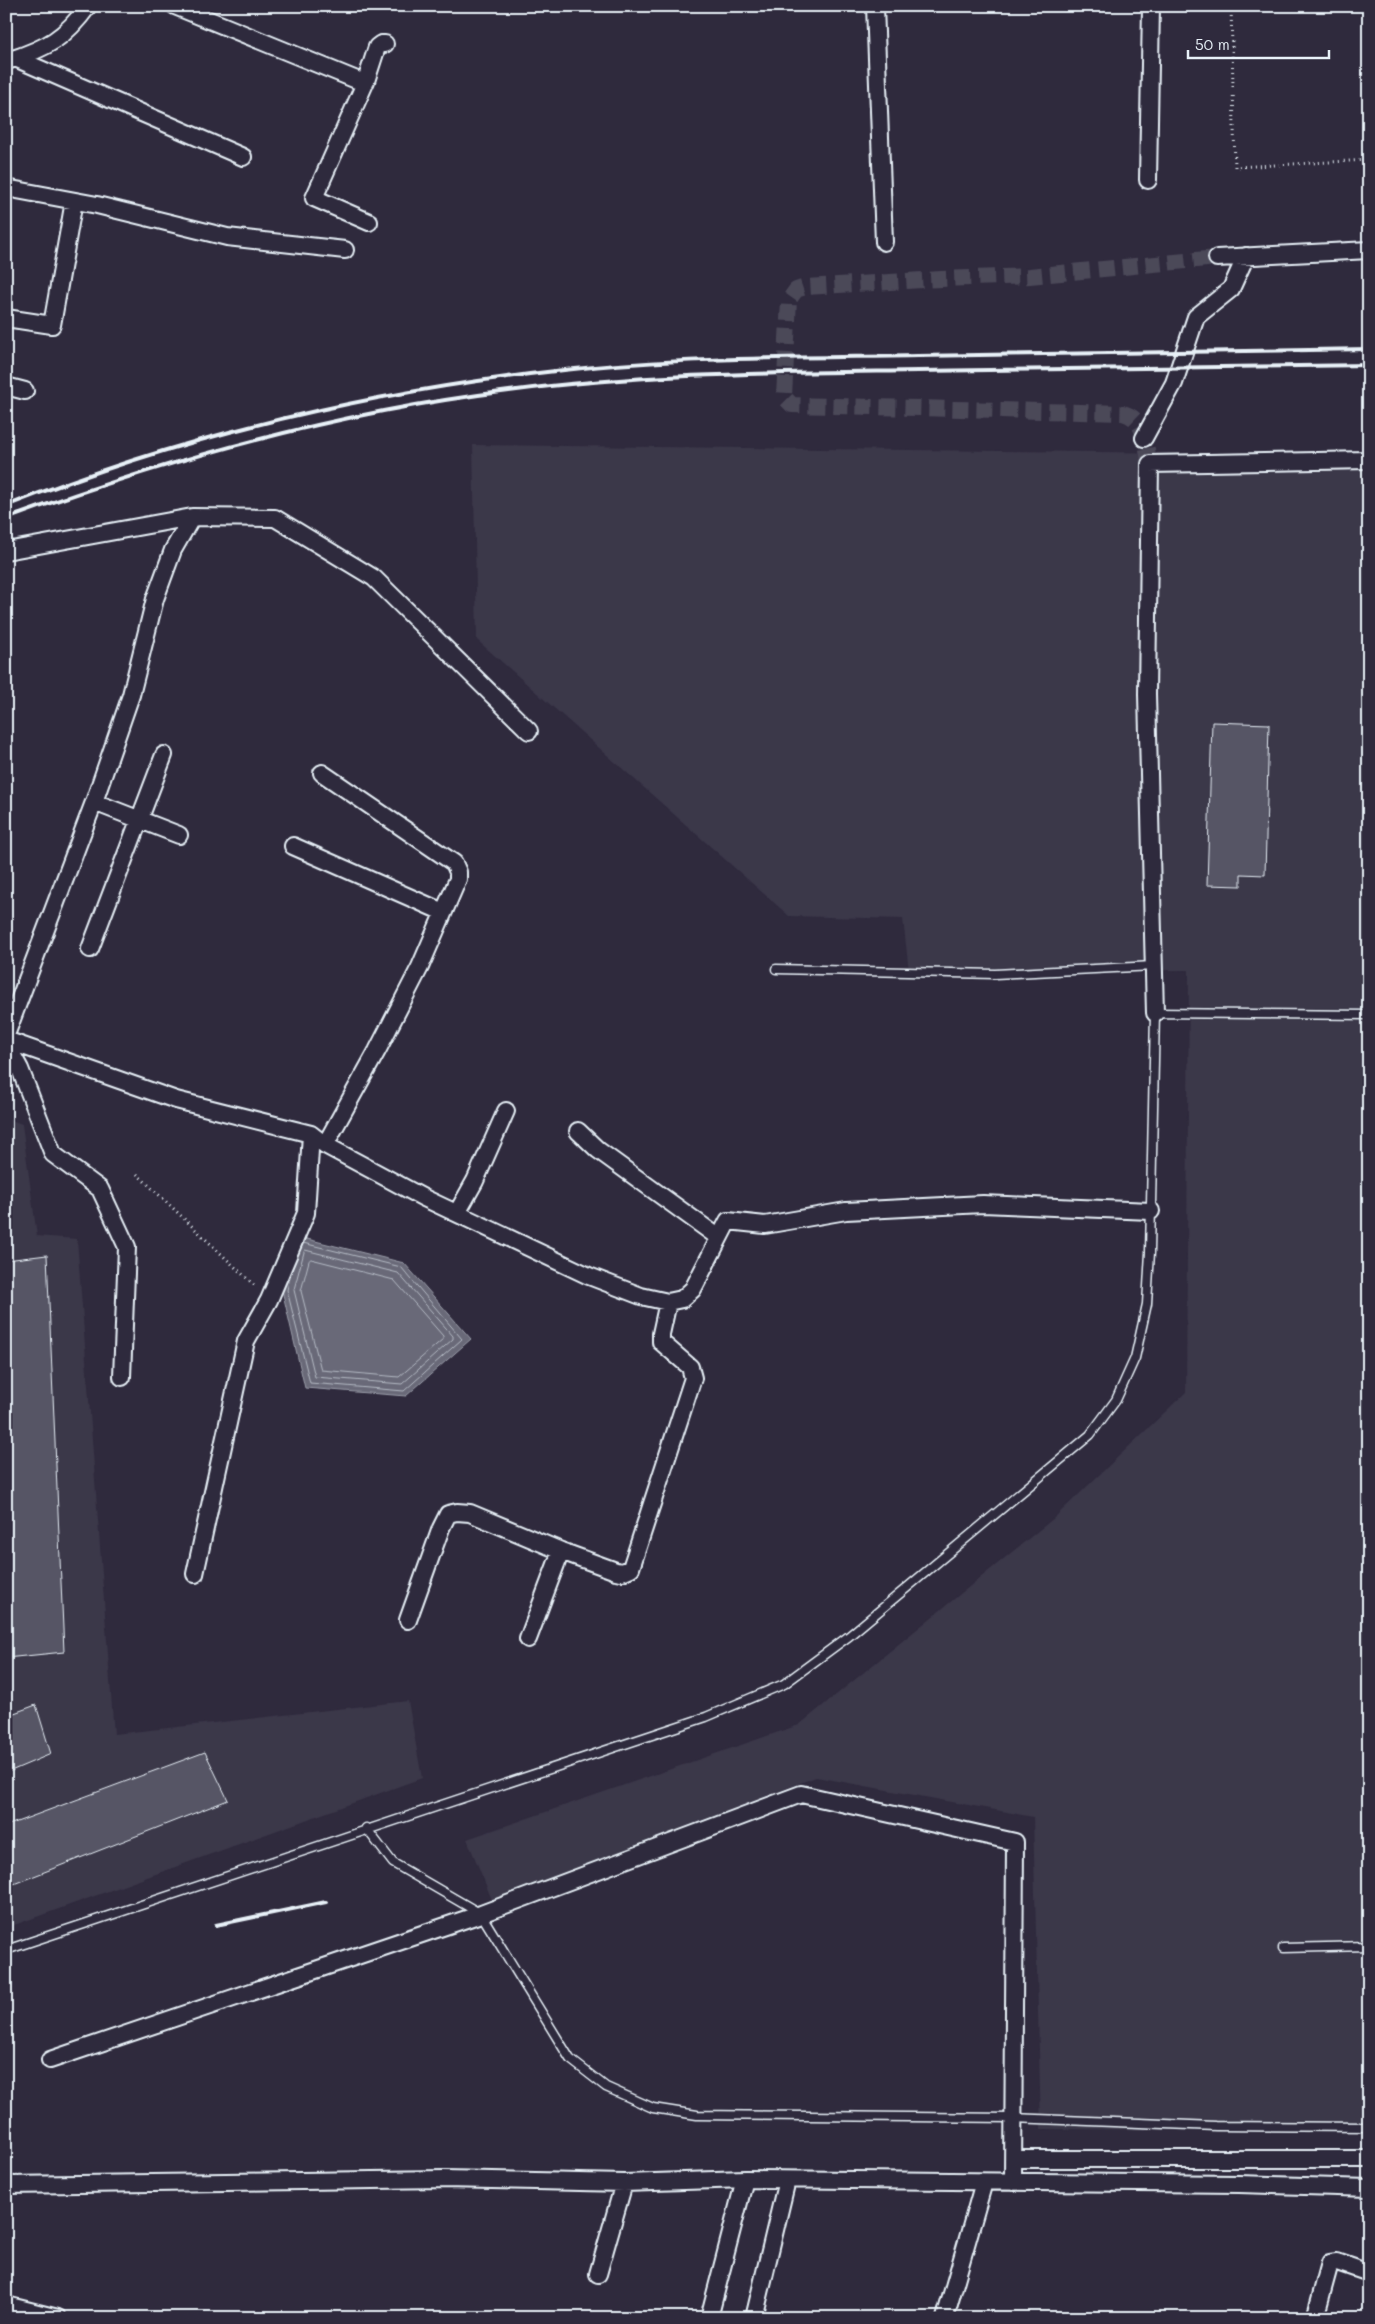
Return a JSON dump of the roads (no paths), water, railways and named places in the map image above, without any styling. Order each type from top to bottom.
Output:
[{"type":"street","points":[[11,59],[61,37],[73,27],[88,6]]},
{"type":"street","points":[[175,6],[364,83]]},
{"type":"street","points":[[875,6],[884,242]]},
{"type":"street","points":[[1148,180],[1151,6]]},
{"type":"street","points":[[368,222],[314,198],[364,83],[377,47],[385,44]]},
{"type":"street","points":[[11,59],[243,157]]},
{"type":"street","points":[[6,188],[74,201],[227,237],[345,250]]},
{"type":"street","points":[[6,318],[52,325],[74,201]]},
{"type":"street","points":[[1217,258],[1369,250]]},
{"type":"street","points":[[1144,438],[1174,383],[1196,316],[1231,289],[1246,256]]},
{"type":"street","points":[[6,386],[25,391]]},
{"type":"street","points":[[1155,1013],[1147,694],[1150,464],[1369,460]]},
{"type":"street","points":[[6,1035],[94,802],[131,695],[155,599],[173,550],[192,517]]},
{"type":"street","points":[[6,551],[192,517],[275,518],[374,578],[529,731]]},
{"type":"street","points":[[90,949],[164,756]]},
{"type":"street","points":[[322,773],[454,863],[458,872],[458,879],[420,967],[377,1051],[325,1145]]},
{"type":"street","points":[[94,802],[179,835]]},
{"type":"street","points":[[293,846],[443,912]]},
{"type":"street","points":[[6,1042],[176,1100],[311,1134],[325,1145],[457,1213],[590,1276],[641,1296],[668,1302],[682,1299],[692,1289],[728,1221],[765,1225],[846,1211],[983,1204],[1151,1211]]},
{"type":"street","points":[[6,1042],[20,1069],[53,1154],[100,1189],[119,1226],[127,1247],[122,1377]]},
{"type":"street","points":[[457,1213],[475,1181],[506,1111]]},
{"type":"street","points":[[578,1131],[598,1150],[718,1237]]},
{"type":"street","points":[[195,1574],[246,1341],[269,1300],[306,1213],[311,1134]]},
{"type":"street","points":[[408,1620],[441,1528],[448,1514],[457,1512],[470,1513],[561,1551],[622,1572],[631,1568],[693,1378],[690,1367],[661,1342],[668,1302]]},
{"type":"street","points":[[528,1639],[561,1551]]},
{"type":"street","points":[[50,2060],[481,1914],[801,1794],[1015,1842],[1013,2182]]},
{"type":"street","points":[[1013,2159],[1369,2159]]},
{"type":"street","points":[[6,2185],[444,2179],[624,2183],[745,2179],[1369,2188]]},
{"type":"street","points":[[709,2318],[745,2179]]},
{"type":"street","points":[[754,2318],[787,2180]]},
{"type":"street","points":[[945,2318],[984,2182]]},
{"type":"street","points":[[598,2274],[624,2183]]},
{"type":"street","points":[[1315,2318],[1330,2263],[1336,2262],[1369,2273]]},
{"type":"street","points":[[6,2305],[58,2318]]},
{"type":"lane","points":[[776,969],[995,974],[1154,966]]},
{"type":"lane","points":[[6,1950],[366,1828],[706,1717],[784,1684],[849,1636],[1090,1435],[1116,1400],[1135,1358],[1147,1304],[1155,1013],[1369,1015]]},
{"type":"lane","points":[[366,1828],[393,1863],[481,1914],[570,2059],[606,2086],[653,2108],[696,2115],[1012,2118],[1216,2126],[1369,2127]]},
{"type":"lane","points":[[1283,1948],[1369,1946]]},
{"type":"water","points":[[295,1236],[404,1263],[471,1339],[406,1396],[305,1388],[282,1290]]},
{"type":"tunnel","points":[[1150,464],[1140,427],[1131,416],[1123,413],[792,405],[784,397],[789,300],[796,290],[805,287],[1030,276],[1217,258]]},
{"type":"railway","points":[[6,506],[142,458],[280,419],[422,390],[564,370],[652,363],[741,359],[1369,349]]},
{"type":"railway","points":[[6,519],[129,477],[254,440],[380,411],[444,400],[560,385],[662,377],[764,373],[1369,365]]},
{"type":"railway","points":[[216,1925],[326,1902]]}]
